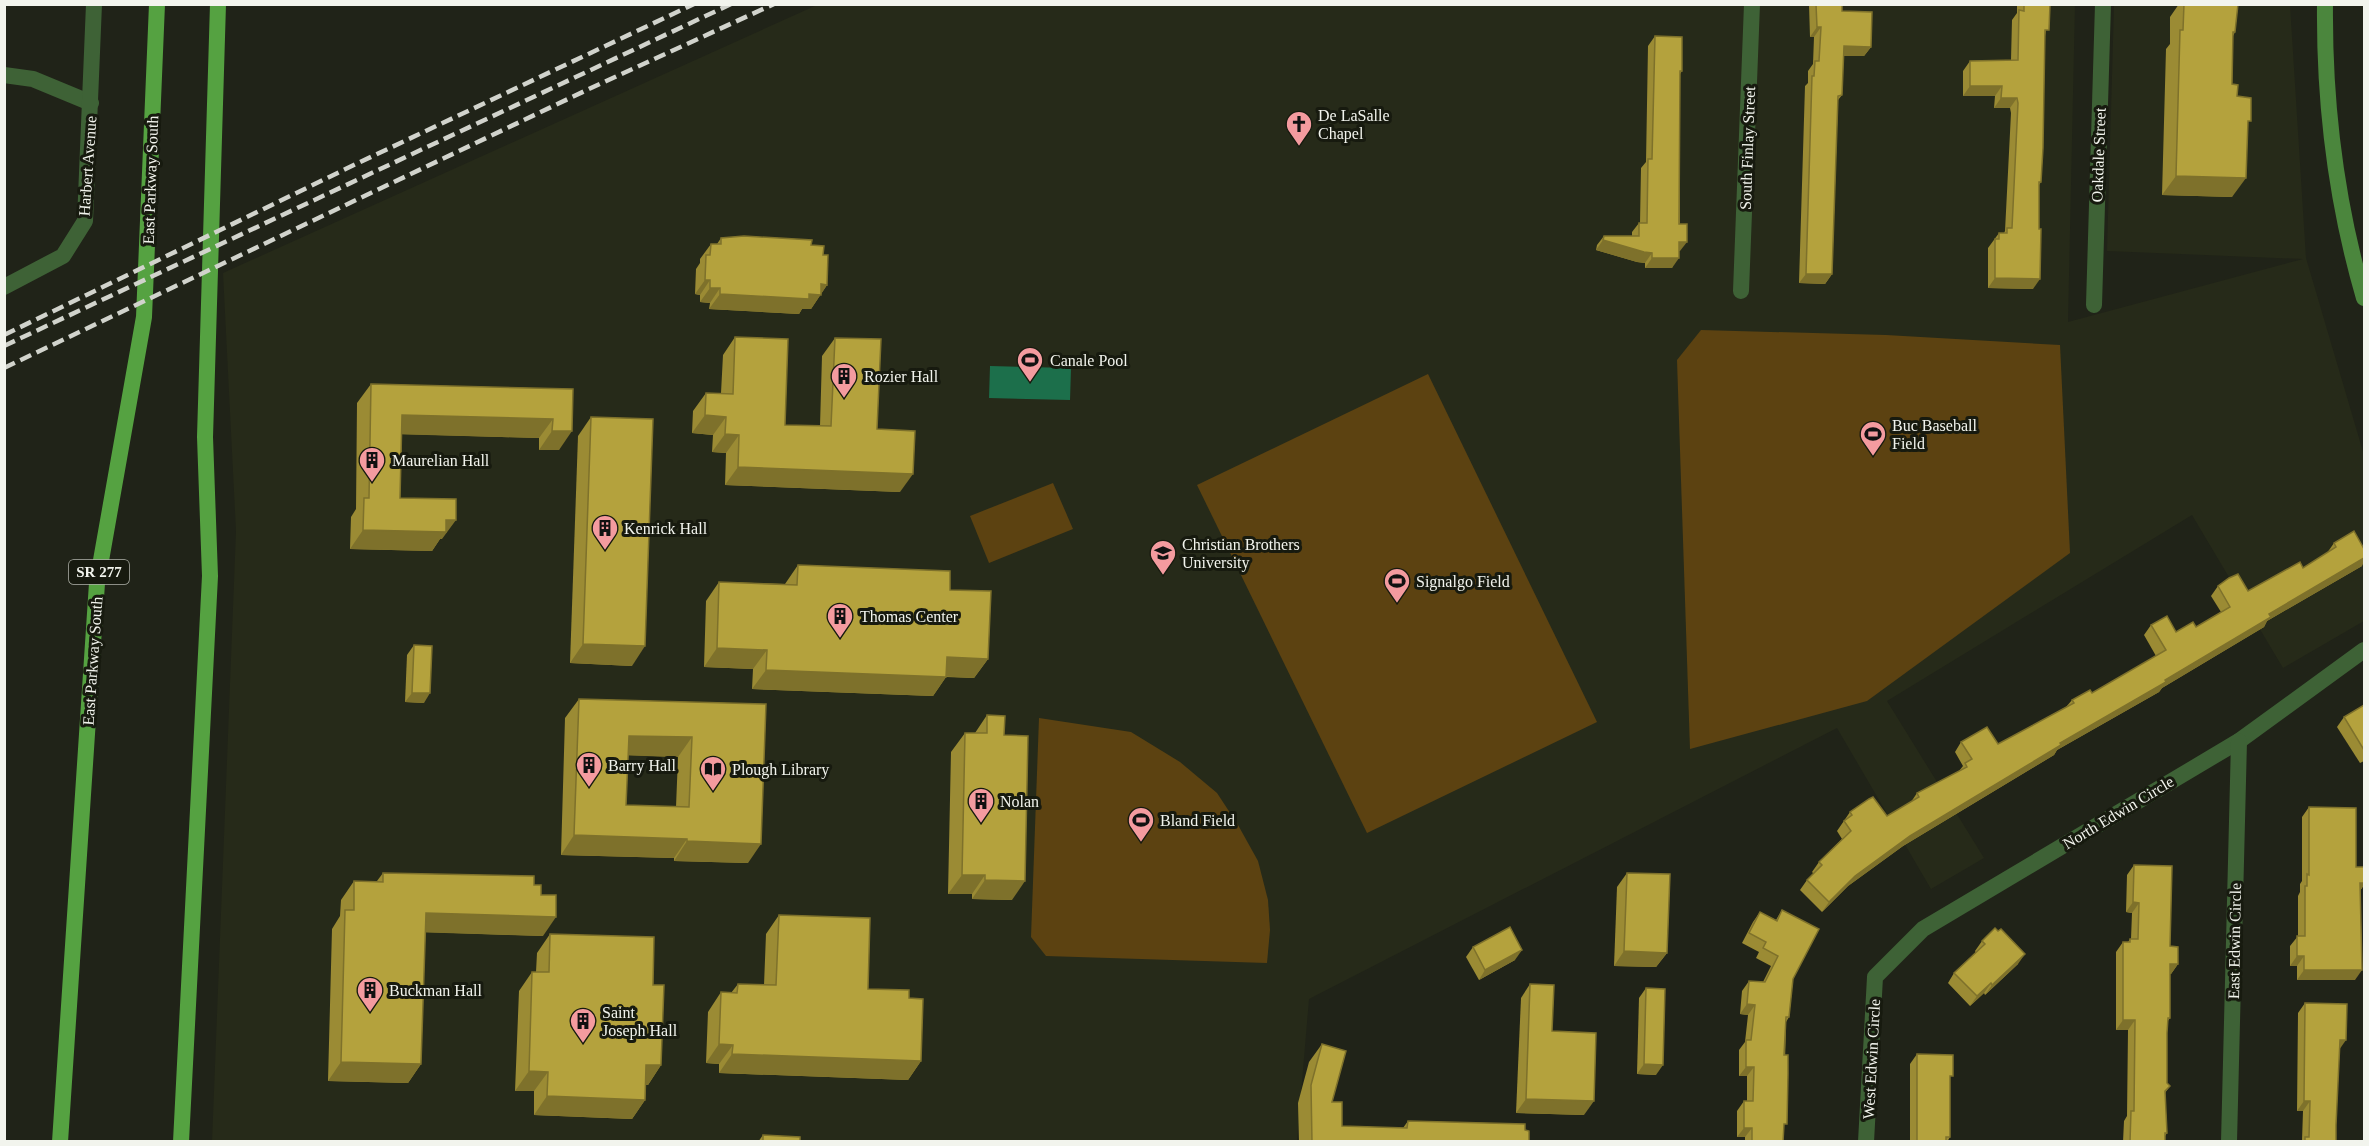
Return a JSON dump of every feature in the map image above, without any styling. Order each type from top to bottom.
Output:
[{"type":"main road","name":"East Parkway South","points":[[60,1142],[97,583],[144,317],[157,4]]},
{"type":"main road","points":[[181,1142],[210,576],[205,437],[218,4]]},
{"type":"main road","points":[[2325,4],[2329,124],[2348,239],[2364,298]]},
{"type":"street","name":"Harbert Avenue","points":[[4,287],[63,256],[85,221],[94,4]]},
{"type":"street","name":"South Finlay Street","points":[[1742,291],[1752,4]]},
{"type":"street","name":"Oakdale Street","points":[[2094,305],[2103,4]]},
{"type":"street","points":[[4,75],[33,79],[91,103]]},
{"type":"street","name":"North Edwin Circle","points":[[1875,977],[1923,929],[2239,741],[2364,650]]},
{"type":"street","name":"East Edwin Circle","points":[[2229,1142],[2239,741]]},
{"type":"street","name":"West Edwin Circle","points":[[1866,1142],[1875,977]]},
{"type":"shaded area","name":"Christian Brothers University","points":[[2075,4],[2068,322],[2303,259],[2107,251],[2114,5],[2290,5],[2306,258],[2364,455],[2364,621],[2283,668],[2192,515],[1887,701],[1984,858],[1931,889],[1837,728],[1309,999],[1297,1141],[212,1142],[236,531],[223,273],[817,5]]},
{"type":"shaded area","name":"Buc Baseball Field","points":[[1701,330],[1886,335],[2060,345],[2070,553],[1867,701],[1690,749],[1677,360]]},
{"type":"shaded area","name":"Canale Pool","points":[[990,366],[1071,368],[1070,400],[989,398]]},
{"type":"shaded area","name":"Signalgo Field","points":[[1428,374],[1597,722],[1367,833],[1197,485]]},
{"type":"shaded area","points":[[1053,483],[1073,529],[989,563],[970,516]]},
{"type":"shaded area","name":"Bland Field","points":[[1039,718],[1131,732],[1180,762],[1217,793],[1258,861],[1268,900],[1270,930],[1267,963],[1046,956],[1031,937]]},
{"type":"building","points":[[1816,4],[1842,4],[1842,11],[1872,12],[1871,47],[1844,46],[1842,95],[1838,96],[1832,274],[1806,274],[1812,76],[1814,76],[1815,61],[1819,61],[1821,27],[1817,27]]},
{"type":"building","points":[[2024,4],[2050,4],[2049,30],[2045,30],[2043,148],[2041,182],[2039,182],[2040,279],[1995,278],[1995,239],[1999,239],[1999,233],[2007,233],[2007,228],[2012,228],[2018,103],[2017,98],[2001,98],[2002,86],[1970,86],[1970,61],[2018,60],[2019,10],[2024,11]]},
{"type":"building","points":[[2184,4],[2238,4],[2235,32],[2233,32],[2232,84],[2238,85],[2237,96],[2251,98],[2246,178],[2176,176],[2180,30],[2183,30]]},
{"type":"building","points":[[1655,36],[1682,37],[1679,224],[1687,224],[1687,242],[1679,242],[1679,258],[1652,258],[1652,253],[1603,240],[1604,236],[1639,236],[1639,223],[1647,223],[1648,159],[1652,159]]},
{"type":"building","points":[[744,236],[812,240],[811,245],[824,246],[823,255],[828,255],[827,285],[821,284],[821,295],[809,294],[809,299],[720,294],[720,288],[710,288],[710,280],[705,280],[706,255],[710,255],[711,244],[721,244],[721,238]]},
{"type":"building","points":[[735,337],[788,339],[785,425],[831,426],[835,338],[881,339],[877,429],[915,431],[913,474],[738,467],[739,435],[725,434],[726,417],[705,415],[706,393],[733,394]]},
{"type":"building","points":[[371,384],[573,389],[572,431],[552,431],[553,419],[402,415],[400,498],[456,499],[456,520],[446,520],[446,532],[363,530],[364,498],[369,498]]},
{"type":"building","name":"Kenrick Hall","points":[[591,417],[653,419],[645,646],[583,644]]},
{"type":"building","points":[[2354,531],[2364,549],[2364,558],[2269,614],[2271,617],[2165,680],[2166,682],[2060,743],[2061,745],[1910,836],[1855,876],[1829,902],[1807,880],[1822,865],[1819,862],[1851,831],[1844,821],[1852,815],[1850,812],[1869,799],[1873,797],[1887,816],[1919,797],[1917,793],[1967,767],[1965,763],[1972,759],[1961,742],[1987,727],[1998,744],[2074,703],[2072,700],[2090,690],[2092,693],[2166,650],[2151,625],[2167,616],[2176,632],[2193,622],[2196,627],[2230,607],[2218,586],[2229,578],[2238,574],[2248,591],[2300,562],[2303,568],[2336,547],[2334,543]]},
{"type":"building","name":"Thomas Center","points":[[798,565],[950,571],[950,590],[991,591],[988,659],[947,657],[946,677],[766,670],[767,650],[717,648],[719,582],[797,585]]},
{"type":"building","points":[[414,645],[432,646],[430,693],[412,693]]},
{"type":"building","points":[[579,699],[766,704],[761,844],[574,835]],"holes":[[[629,736],[692,737],[689,807],[626,805]]]},
{"type":"building","points":[[2364,705],[2364,750],[2344,717]]},
{"type":"building","name":"Nolan","points":[[987,715],[1005,716],[1004,735],[1028,736],[1025,881],[985,880],[985,875],[962,875],[965,733],[987,733]]},
{"type":"building","points":[[2309,807],[2356,808],[2356,867],[2364,867],[2364,883],[2360,883],[2362,970],[2304,970],[2304,956],[2297,956],[2297,936],[2305,936],[2305,886],[2307,886],[2307,874],[2309,875]]},
{"type":"building","points":[[2134,865],[2172,866],[2170,946],[2178,947],[2178,964],[2170,964],[2167,1083],[2170,1086],[2165,1091],[2167,1133],[2165,1133],[2165,1142],[2130,1142],[2131,1111],[2134,1111],[2135,1020],[2123,1020],[2123,942],[2138,939],[2139,903],[2133,902]]},
{"type":"building","name":"Buckman Hall","points":[[383,873],[534,876],[534,885],[541,885],[541,895],[556,895],[556,917],[426,913],[421,1064],[341,1062],[345,910],[354,910],[354,881],[383,882]]},
{"type":"building","points":[[1627,873],[1670,874],[1667,953],[1624,951]]},
{"type":"building","points":[[1782,910],[1819,929],[1793,979],[1789,1017],[1786,1017],[1784,1055],[1788,1055],[1787,1124],[1784,1124],[1783,1142],[1752,1142],[1752,1128],[1744,1128],[1744,1101],[1753,1101],[1754,1067],[1746,1067],[1746,1040],[1751,1040],[1755,1005],[1747,1004],[1749,981],[1765,982],[1778,956],[1763,948],[1766,942],[1749,933],[1760,912],[1777,921]]},
{"type":"building","points":[[779,915],[870,918],[868,989],[909,990],[909,998],[923,999],[921,1061],[732,1054],[733,1045],[719,1044],[721,992],[737,993],[738,984],[776,985]]},
{"type":"building","points":[[1510,927],[1522,950],[1485,970],[1473,947]]},
{"type":"building","points":[[1995,928],[1998,931],[2001,929],[2025,954],[1977,996],[1954,973],[1985,944],[1982,941]]},
{"type":"building","name":"Saint Joseph Hall","points":[[550,934],[654,937],[653,985],[664,985],[661,1065],[646,1065],[645,1100],[547,1096],[548,1072],[529,1071],[532,972],[549,972]]},
{"type":"building","points":[[1530,984],[1554,985],[1552,1031],[1596,1033],[1594,1101],[1526,1099]]},
{"type":"building","points":[[1646,988],[1665,989],[1663,1065],[1644,1064]]},
{"type":"building","points":[[2305,1003],[2347,1004],[2346,1040],[2340,1040],[2336,1142],[2305,1142],[2305,1137],[2309,1137],[2310,1101],[2304,1101]]},
{"type":"building","points":[[1322,1044],[1346,1051],[1332,1102],[1342,1102],[1342,1126],[1407,1128],[1408,1121],[1525,1124],[1525,1130],[1529,1131],[1529,1142],[1312,1142],[1311,1085]]},
{"type":"building","points":[[1917,1054],[1953,1055],[1953,1076],[1950,1076],[1950,1137],[1946,1137],[1946,1142],[1917,1142]]},
{"type":"building","points":[[763,1135],[800,1137],[800,1142],[763,1142]]},
{"type":"railway","points":[[4,335],[356,164],[694,4]]},
{"type":"railway","points":[[4,346],[731,4]]},
{"type":"railway","points":[[4,368],[591,88],[774,4]]},
{"type":"place","name":"De LaSalle Chapel","points":[[1299,147]]},
{"type":"place","name":"Canale Pool","points":[[1030,383]]},
{"type":"place","name":"Rozier Hall","points":[[844,399]]},
{"type":"place","name":"Buc Baseball Field","points":[[1873,457]]},
{"type":"place","name":"Maurelian Hall","points":[[372,483]]},
{"type":"place","name":"Kenrick Hall","points":[[605,551]]},
{"type":"place","name":"Christian Brothers University","points":[[1163,576]]},
{"type":"place","name":"Signalgo Field","points":[[1397,604]]},
{"type":"place","name":"Thomas Center","points":[[840,639]]},
{"type":"place","name":"Barry Hall","points":[[589,788]]},
{"type":"place","name":"Plough Library","points":[[713,792]]},
{"type":"place","name":"Nolan","points":[[981,824]]},
{"type":"place","name":"Bland Field","points":[[1141,843]]},
{"type":"place","name":"Buckman Hall","points":[[370,1013]]},
{"type":"place","name":"Saint Joseph Hall","points":[[583,1044]]}]
